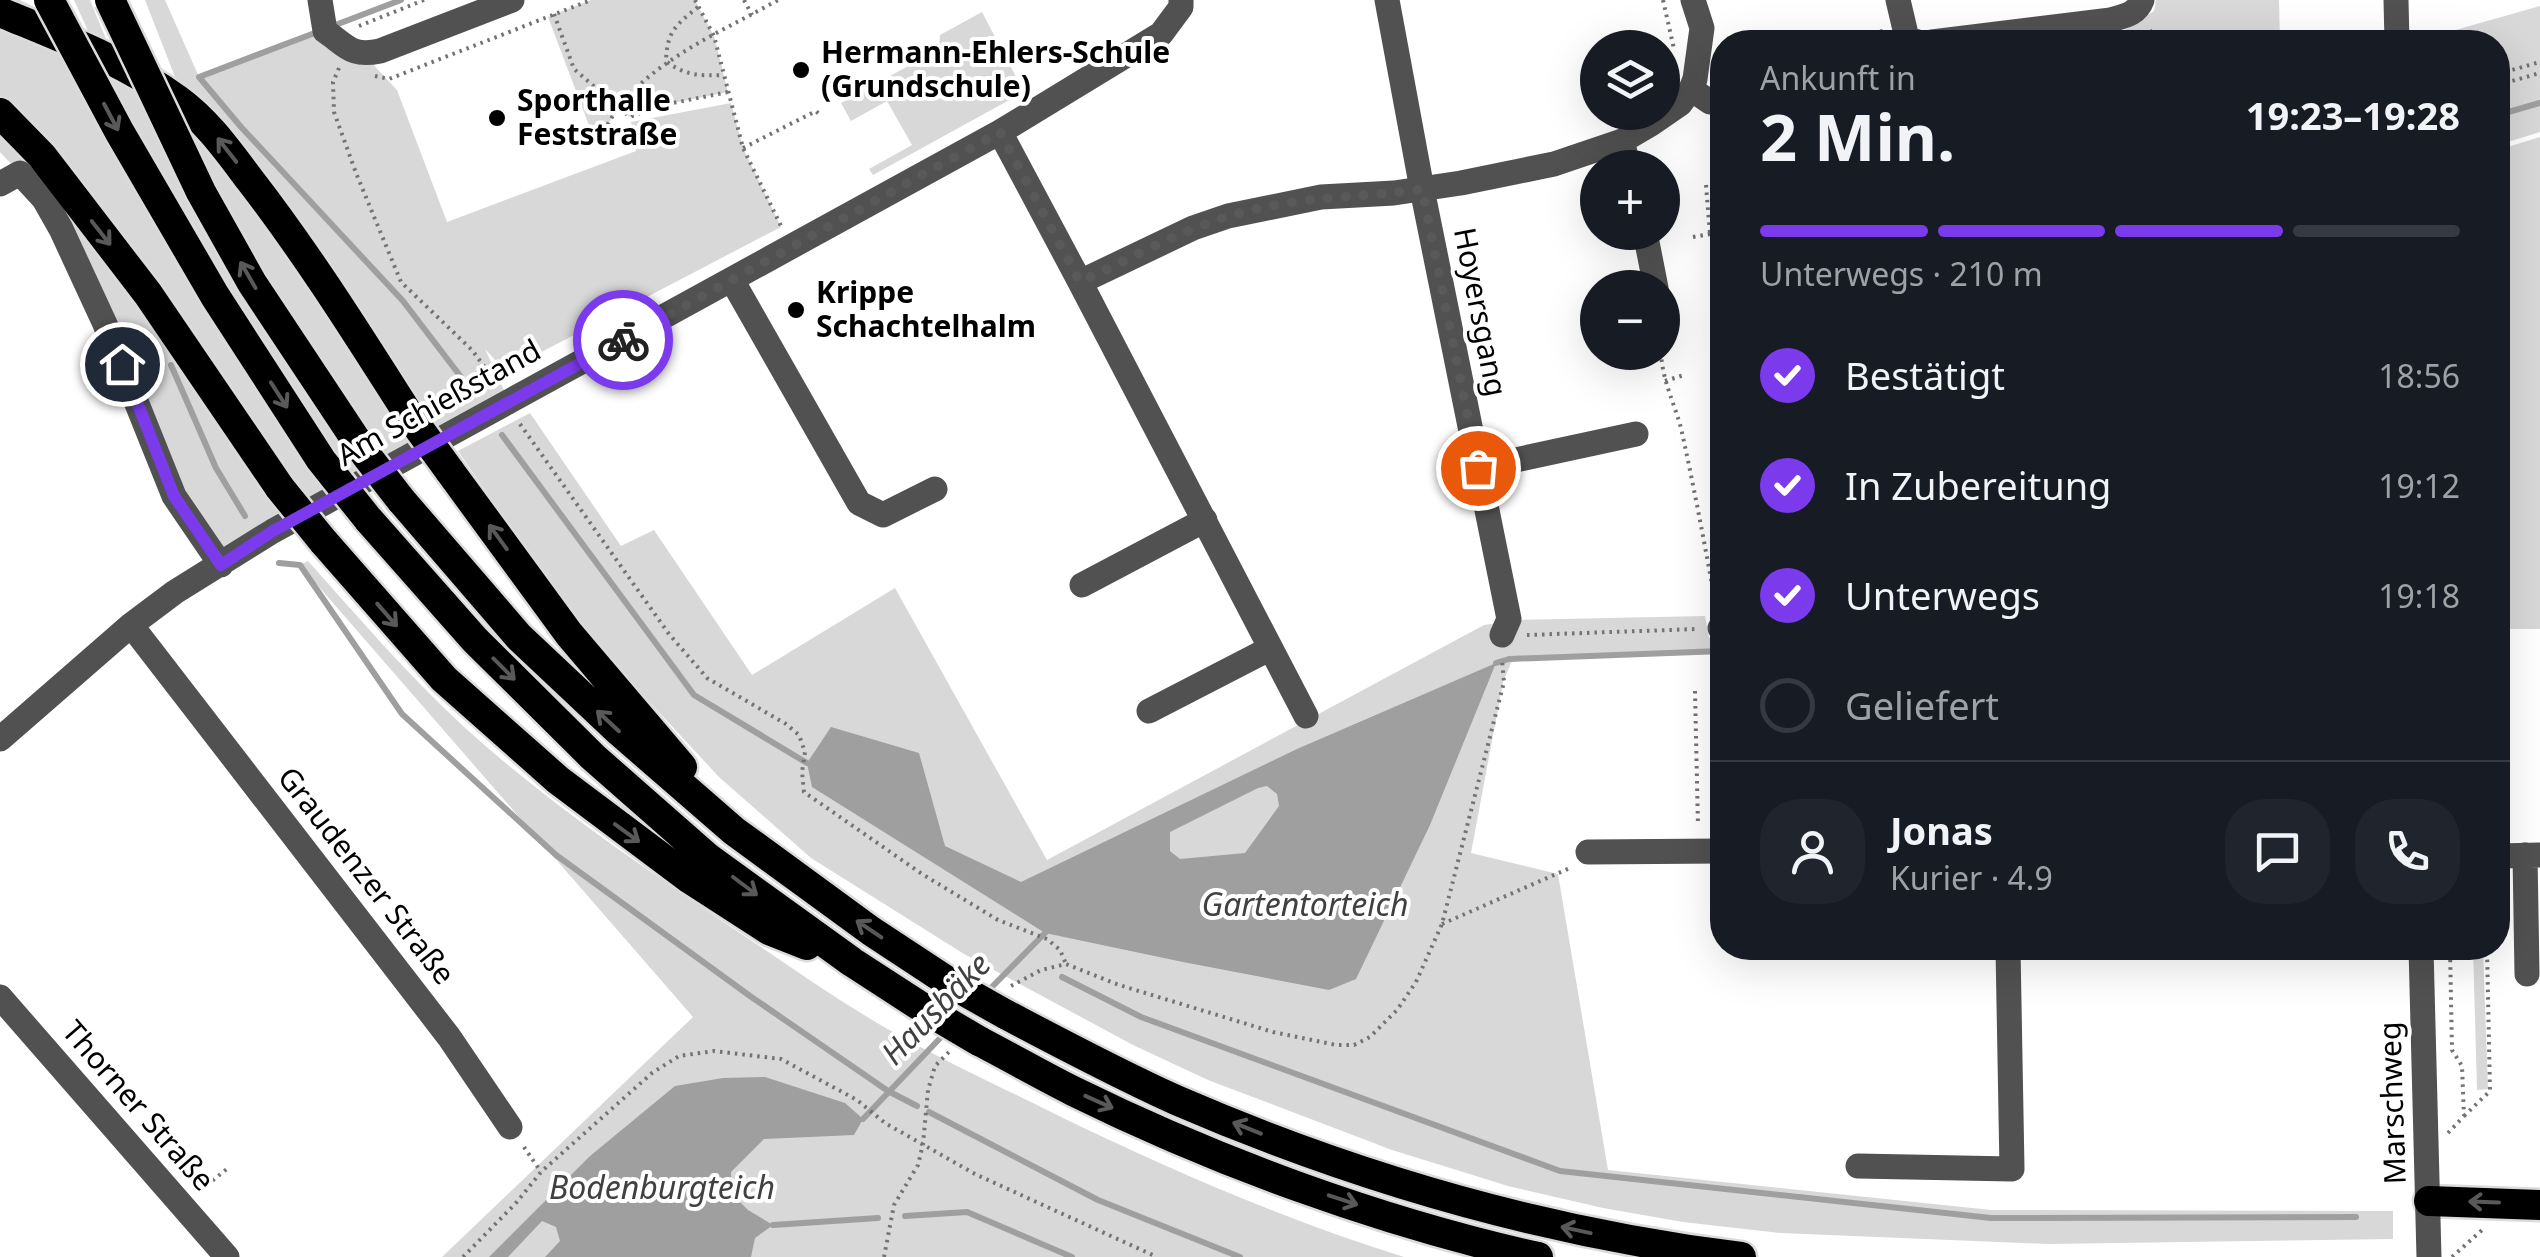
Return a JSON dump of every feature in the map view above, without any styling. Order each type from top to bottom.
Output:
[{"type":"highway","points":[[50,0],[118,130],[215,296],[321,460],[475,640],[593,757],[708,858],[923,1008],[1089,1098],[1250,1167],[1427,1228],[1538,1257]]},
{"type":"highway","points":[[110,0],[200,192],[252,283],[366,455],[519,637],[734,831],[856,921],[950,983],[1176,1100],[1338,1162],[1447,1197],[1530,1220],[1618,1238],[1741,1257]]},
{"type":"highway","points":[[2,12],[132,72],[178,99],[208,124],[326,285],[409,415],[569,634],[734,831]]},
{"type":"highway","points":[[0,113],[42,156],[148,294],[280,488],[444,679],[558,780],[690,878],[769,930],[852,962]]},
{"type":"highway","points":[[2429,1201],[2540,1205]]},
{"type":"street","points":[[320,0],[325,31],[356,48],[512,0]]},
{"type":"street","name":"Am Schießstand","points":[[0,739],[175,592],[273,531],[1000,132],[1161,34],[1181,6],[1181,0]]},
{"type":"street","name":"Hoyersgang","points":[[1387,0],[1509,618],[1501,643]]},
{"type":"street","points":[[1080,282],[1192,228],[1228,216],[1321,197],[1460,182],[1554,164],[1622,141],[1680,104],[1694,77],[1702,28],[1693,0]]},
{"type":"street","points":[[1898,0],[1910,30]]},
{"type":"street","points":[[2396,0],[2397,30]]},
{"type":"street","points":[[2007,30],[2111,20],[2127,16],[2140,4]]},
{"type":"street","points":[[1694,77],[1710,102]]},
{"type":"street","points":[[1000,132],[1306,716]]},
{"type":"street","points":[[1622,141],[1624,150]]},
{"type":"street","points":[[0,184],[20,173],[62,229],[174,496],[221,565]]},
{"type":"street","points":[[732,280],[859,503],[883,516],[936,489]]},
{"type":"street","points":[[1478,468],[1636,434]]},
{"type":"street","points":[[1082,585],[1205,520]]},
{"type":"street","name":"Graudenzer Straße","points":[[132,625],[449,1037],[510,1127]]},
{"type":"street","points":[[1149,711],[1269,649]]},
{"type":"street","points":[[1588,852],[1710,851]]},
{"type":"street","points":[[2527,974],[2532,855]]},
{"type":"street","points":[[1858,1166],[2012,1169],[2008,960]]},
{"type":"street","name":"Marschweg","points":[[2421,960],[2429,1257]]},
{"type":"street","name":"Thorner Straße","points":[[0,997],[227,1257]]},
{"type":"path","points":[[424,0],[356,48],[333,82],[334,112],[401,282],[482,362],[510,400],[520,428],[669,634],[707,678],[799,735],[805,752],[804,792],[922,874],[998,920],[1047,939],[1060,950],[1066,964],[1119,985],[1273,1032],[1336,1045],[1354,1045],[1370,1037],[1398,1010],[1416,982],[1442,924],[1504,682],[1501,643],[1710,629]]},
{"type":"path","points":[[694,0],[714,36],[742,148],[792,247]]},
{"type":"path","points":[[744,0],[752,14]]},
{"type":"path","points":[[596,144],[637,84],[666,62],[778,0]]},
{"type":"path","points":[[1664,0],[1677,62],[1694,77]]},
{"type":"path","points":[[666,62],[666,45],[674,26],[698,7]]},
{"type":"path","points":[[554,14],[574,69],[630,117],[658,106],[728,92]]},
{"type":"path","points":[[666,62],[694,76],[724,75]]},
{"type":"path","points":[[2510,71],[2540,62]]},
{"type":"path","points":[[2510,82],[2540,73]]},
{"type":"path","points":[[742,148],[816,111],[820,115]]},
{"type":"path","points":[[1693,237],[1710,234],[1706,185]]},
{"type":"path","points":[[470,388],[482,362]]},
{"type":"path","points":[[1663,370],[1691,472],[1710,571]]},
{"type":"path","points":[[1664,382],[1684,375]]},
{"type":"path","points":[[1695,692],[1710,851]]},
{"type":"path","points":[[1442,924],[1574,866],[1588,852]]},
{"type":"path","points":[[2450,960],[2452,1050],[2462,1066],[2464,1116]]},
{"type":"path","points":[[2446,1135],[2490,1090],[2486,960]]},
{"type":"path","points":[[462,1257],[542,1172],[652,1073],[678,1056],[714,1051],[780,1059],[856,1100],[885,1124],[974,1174],[1157,1257]]},
{"type":"path","points":[[510,1127],[542,1172]]},
{"type":"path","points":[[884,1257],[894,1205],[918,1165],[923,1144]]},
{"type":"path","points":[[182,1206],[228,1168]]},
{"type":"path","points":[[2452,1257],[2486,1227]]},
{"type":"shaded area","points":[[0,0],[20,0],[90,35],[74,0],[90,0],[106,39],[177,82],[145,0],[165,0],[199,77],[325,31],[364,55],[397,90],[447,222],[636,151],[631,122],[731,103],[743,148],[781,227],[505,371],[485,349],[509,401],[221,565],[44,199],[0,152]]},
{"type":"shaded area","points":[[591,0],[695,0],[714,36],[728,92],[658,106],[630,117],[618,108],[596,144],[548,17]]},
{"type":"shaded area","points":[[2156,0],[2279,0],[2280,30],[2125,30],[2154,11]]},
{"type":"shaded area","points":[[2540,6],[2540,132],[2510,141],[2510,30],[2455,30]]},
{"type":"shaded area","points":[[982,12],[1024,92],[873,175],[869,169],[912,145],[887,101],[851,121],[841,103],[939,49],[940,35]]},
{"type":"shaded area","points":[[2540,137],[2540,629],[2510,629],[2510,146]]},
{"type":"shaded area","points":[[530,413],[621,546],[654,530],[752,675],[895,588],[1047,860],[1484,625],[1516,620],[1705,616],[1710,650],[1519,657],[1511,663],[1503,682],[1471,853],[1558,874],[1608,1170],[1991,1210],[2393,1211],[2393,1239],[2048,1244],[1781,1233],[1683,1222],[1508,1186],[1392,1150],[1208,1080],[1133,1045],[964,954],[811,858],[719,777],[603,652],[458,451]]},
{"type":"shaded area","points":[[308,561],[423,687],[525,779],[655,875],[849,1006],[953,1064],[1140,1154],[1270,1210],[1404,1257],[442,1257],[693,1017],[300,565]]},
{"type":"shaded area","points":[[2473,960],[2483,960],[2488,1089],[2477,1090]]},
{"type":"water","name":"Gartentorteich","points":[[1496,663],[1430,825],[1356,979],[1329,990],[1045,933],[812,787],[807,763],[831,727],[919,753],[945,846],[1021,882],[1297,749]],"holes":[[[1267,786],[1277,794],[1279,806],[1245,853],[1180,859],[1170,851],[1170,832],[1258,788]]]},
{"type":"water","name":"Bodenburgteich","points":[[765,1077],[845,1103],[863,1119],[854,1135],[764,1139],[731,1172],[732,1194],[748,1210],[773,1225],[755,1238],[751,1257],[545,1257],[560,1241],[556,1227],[542,1221],[508,1257],[489,1257],[590,1156],[675,1086],[723,1078]]},
{"type":"waterway","points":[[338,24],[401,0]]},
{"type":"waterway","points":[[312,34],[199,77],[403,301],[461,377]]},
{"type":"waterway","name":"Hausbäke","points":[[2510,112],[2540,103]]},
{"type":"waterway","points":[[171,365],[216,468],[245,516]]},
{"type":"waterway","points":[[502,435],[694,695],[807,763]]},
{"type":"waterway","points":[[279,563],[300,565],[402,714],[556,855],[750,996],[888,1091],[917,1106]]},
{"type":"waterway","name":"Hausbäke","points":[[1496,663],[1509,659],[1710,651]]},
{"type":"waterway","name":"Hausbäke","points":[[986,993],[1045,933]]},
{"type":"waterway","points":[[1062,977],[1141,1017],[1560,1171],[1991,1218],[2356,1217]]},
{"type":"waterway","name":"Hausbäke","points":[[863,1119],[945,1033]]},
{"type":"waterway","points":[[929,1112],[1098,1200],[1240,1257]]},
{"type":"waterway","points":[[905,1216],[967,1212],[1072,1257]]},
{"type":"waterway","points":[[773,1225],[878,1218]]},
{"type":"way so far","points":[[623,340],[1000,132],[1080,282],[1192,228],[1228,216],[1321,197],[1422,189],[1478,468]]},
{"type":"place","name":"Hermann-Ehlers-Schule (Grundschule)","points":[[801,70]]},
{"type":"place","name":"Sporthalle Feststraße","points":[[497,118]]},
{"type":"place","name":"Krippe Schachtelhalm","points":[[796,310]]},
{"type":"route","points":[[122,364],[174,496],[221,565],[273,531],[623,340]]}]
